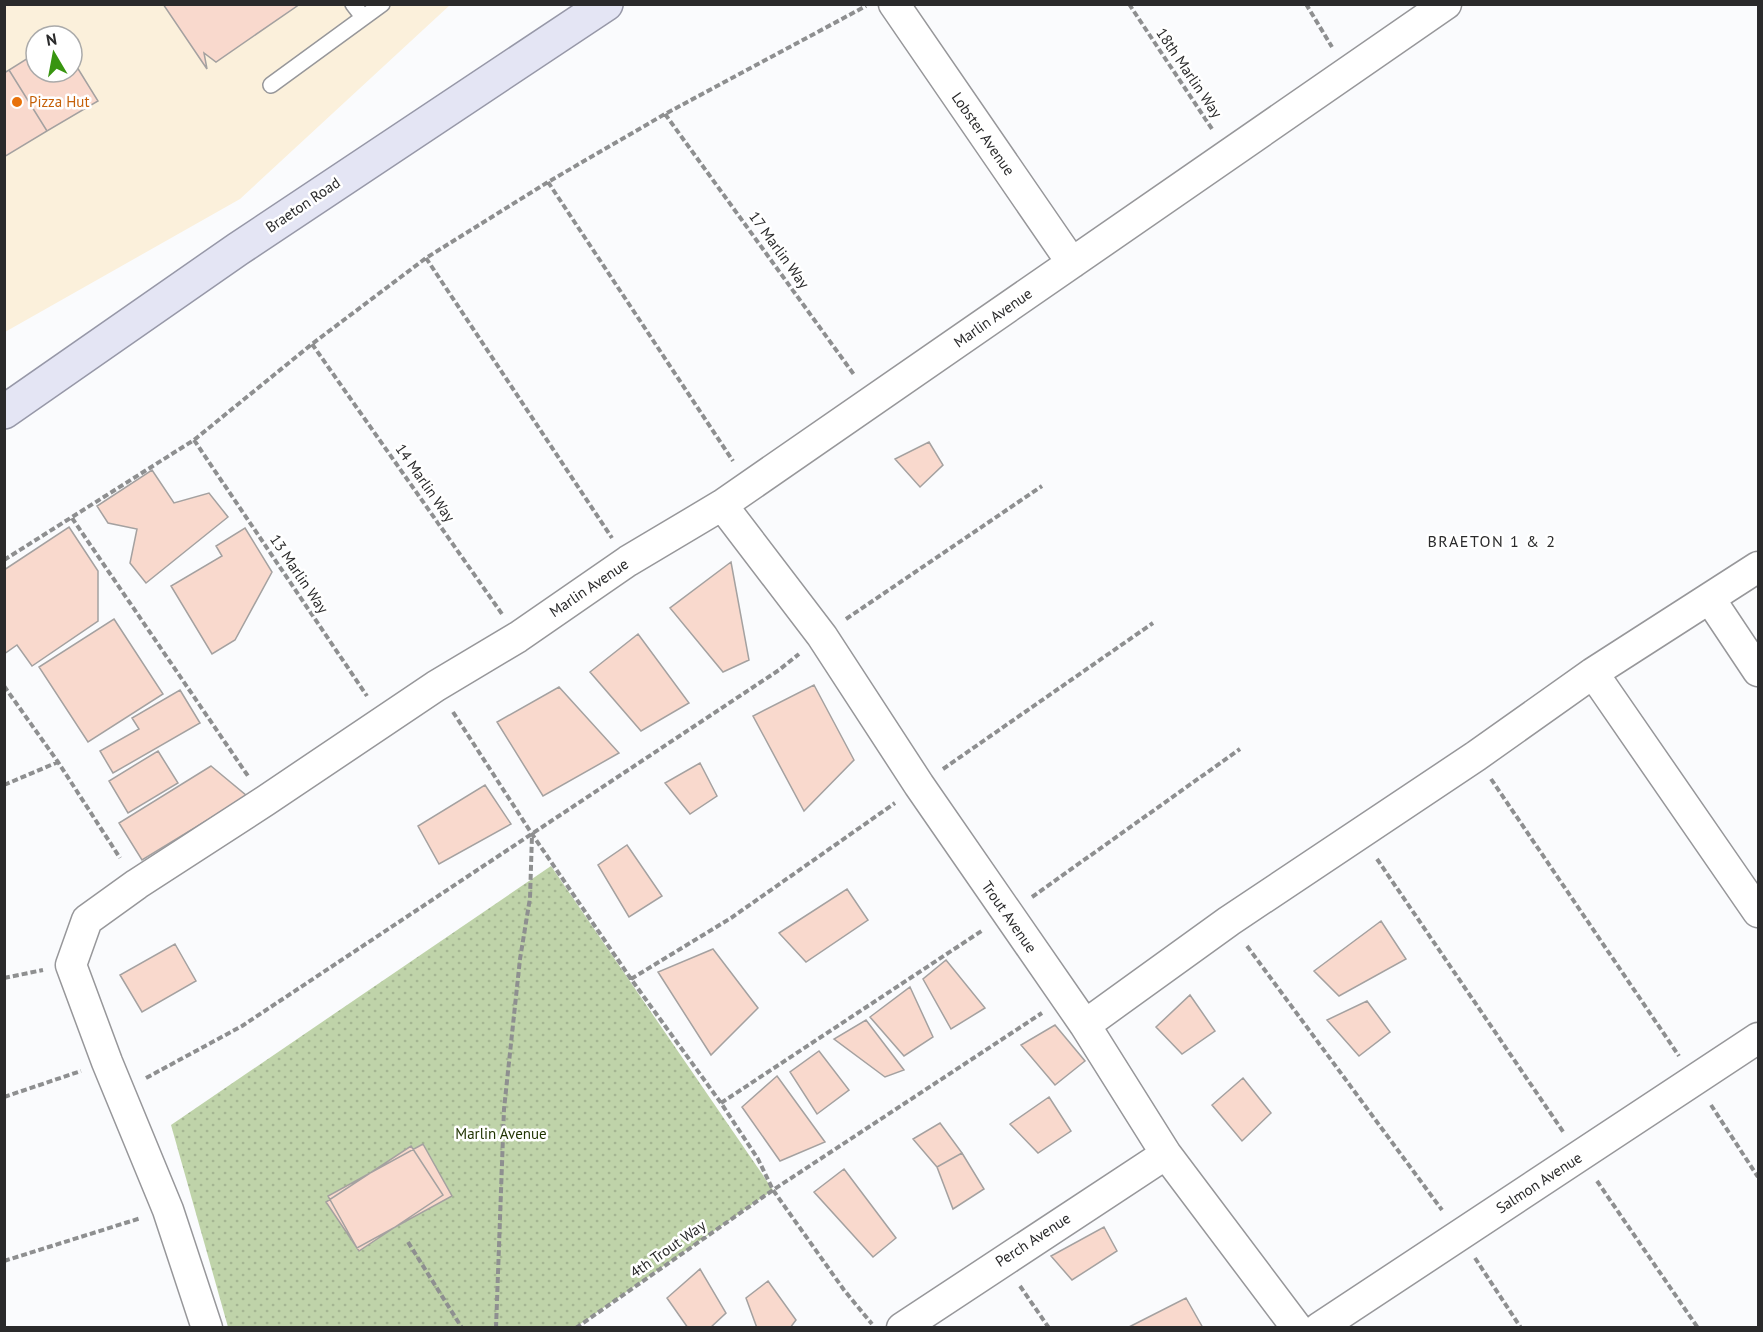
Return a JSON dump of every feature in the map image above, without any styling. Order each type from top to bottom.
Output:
[{"type":"main road","name":"Braeton Road","points":[[4,412],[238,249],[606,4]]},
{"type":"street","name":"Lobster Avenue","points":[[894,4],[1072,263]]},
{"type":"street","name":"Marlin Avenue","points":[[71,965],[87,920],[136,884],[436,686],[518,637],[628,561],[722,505],[1446,4]]},
{"type":"street","name":"Trout Avenue","points":[[722,505],[822,636],[919,785],[1085,1025],[1166,1154],[1297,1328]]},
{"type":"street","points":[[1085,1025],[1229,921],[1476,756],[1593,673],[1758,567]]},
{"type":"street","points":[[1710,599],[1758,671]]},
{"type":"street","points":[[1593,673],[1758,912]]},
{"type":"street","points":[[71,965],[119,1093],[168,1210],[207,1328]]},
{"type":"street","name":"Salmon Avenue","points":[[1319,1328],[1758,1038]]},
{"type":"street","name":"Perch Avenue","points":[[902,1328],[1166,1154]]},
{"type":"lane","points":[[353,4],[363,17]]},
{"type":"lane","points":[[271,85],[382,4]]},
{"type":"path","points":[[4,560],[194,440],[312,344],[426,258],[548,182],[665,114],[869,4]]},
{"type":"path","name":"18th Marlin Way","points":[[1129,4],[1229,155]]},
{"type":"path","points":[[1306,4],[1348,73]]},
{"type":"path","name":"17 Marlin Way","points":[[665,114],[873,401]]},
{"type":"path","points":[[548,182],[750,486]]},
{"type":"path","points":[[426,258],[628,561]]},
{"type":"path","name":"14 Marlin Way","points":[[312,344],[518,637]]},
{"type":"path","name":"13 Marlin Way","points":[[194,440],[384,721]]},
{"type":"path","points":[[119,1093],[242,1026],[779,670],[822,636],[1042,486]]},
{"type":"path","points":[[72,518],[265,801]]},
{"type":"path","points":[[4,686],[58,762],[136,884]]},
{"type":"path","points":[[436,686],[532,834],[721,1103],[758,1159],[773,1190],[844,1290],[875,1328]]},
{"type":"path","points":[[1476,756],[1758,1177]]},
{"type":"path","points":[[4,785],[58,762]]},
{"type":"path","points":[[496,1328],[504,1109],[520,959],[530,897],[532,834]]},
{"type":"path","points":[[1359,834],[1698,1328]]},
{"type":"path","points":[[1229,921],[1460,1235],[1521,1328]]},
{"type":"path","points":[[4,978],[71,965]]},
{"type":"path","name":"4th Trout Way","points":[[576,1328],[773,1190],[1065,998]]},
{"type":"path","points":[[4,1097],[107,1062]]},
{"type":"path","points":[[4,1261],[168,1210]]},
{"type":"path","points":[[408,1242],[462,1328]]},
{"type":"path","points":[[1002,1260],[1049,1328]]},
{"type":"shaded area","points":[[5,5],[450,5],[240,199],[5,332]]},
{"type":"green space","name":"Marlin Avenue","points":[[551,866],[773,1190],[576,1327],[228,1327],[171,1125]]},
{"type":"building","points":[[163,4],[300,4],[216,62],[204,53],[207,69]]},
{"type":"building","points":[[24,61],[24,84],[84,84],[84,78],[98,101],[47,131],[9,70]]},
{"type":"building","name":"Pizza Hut","points":[[9,70],[47,131],[4,157],[4,73]]},
{"type":"building","points":[[929,442],[943,465],[920,487],[895,459]]},
{"type":"building","points":[[152,470],[174,503],[209,493],[228,517],[146,583],[130,563],[137,529],[108,523],[97,506]]},
{"type":"building","points":[[69,527],[98,571],[98,621],[32,666],[17,645],[4,654],[4,570]]},
{"type":"building","points":[[245,528],[272,572],[235,640],[212,654],[171,586],[222,556],[216,546]]},
{"type":"building","points":[[731,562],[749,660],[723,672],[670,608]]},
{"type":"building","points":[[114,619],[163,694],[88,742],[39,667]]},
{"type":"building","points":[[638,634],[689,703],[641,731],[590,672]]},
{"type":"building","points":[[814,685],[854,760],[804,811],[753,716]]},
{"type":"building","points":[[559,687],[619,753],[543,796],[497,722]]},
{"type":"building","points":[[180,690],[200,723],[113,773],[100,751],[139,729],[132,718]]},
{"type":"building","points":[[158,751],[178,783],[128,813],[109,781]]},
{"type":"building","points":[[700,763],[717,796],[690,814],[665,783]]},
{"type":"building","points":[[211,766],[247,796],[142,860],[119,823]]},
{"type":"building","points":[[485,785],[511,824],[439,864],[418,826]]},
{"type":"building","points":[[627,845],[662,896],[629,917],[598,865]]},
{"type":"building","points":[[847,889],[868,920],[806,962],[779,933]]},
{"type":"building","points":[[1381,921],[1406,959],[1339,996],[1314,971]]},
{"type":"building","points":[[175,944],[196,981],[142,1012],[120,975]]},
{"type":"building","points":[[713,949],[758,1008],[711,1055],[658,972]]},
{"type":"building","points":[[946,960],[985,1008],[951,1029],[923,979]]},
{"type":"building","points":[[910,987],[933,1037],[904,1056],[870,1017]]},
{"type":"building","points":[[1190,995],[1215,1031],[1182,1054],[1156,1027]]},
{"type":"building","points":[[1367,1001],[1390,1032],[1359,1056],[1327,1020]]},
{"type":"building","points":[[866,1020],[904,1070],[885,1077],[834,1039]]},
{"type":"building","points":[[1055,1025],[1085,1061],[1055,1085],[1021,1045]]},
{"type":"building","points":[[819,1051],[849,1090],[817,1114],[790,1072]]},
{"type":"building","points":[[777,1076],[825,1142],[780,1161],[742,1107]]},
{"type":"building","points":[[1243,1078],[1271,1113],[1242,1141],[1212,1105]]},
{"type":"building","points":[[1049,1097],[1071,1131],[1038,1153],[1010,1124]]},
{"type":"building","points":[[940,1123],[962,1153],[937,1167],[913,1139]]},
{"type":"building","points":[[423,1144],[452,1196],[357,1248],[328,1196]]},
{"type":"building","points":[[411,1146],[443,1195],[359,1251],[326,1202]]},
{"type":"building","points":[[962,1153],[984,1189],[953,1209],[937,1167]]},
{"type":"building","points":[[844,1169],[896,1238],[873,1257],[814,1192]]},
{"type":"building","points":[[1104,1227],[1117,1251],[1072,1280],[1051,1256]]},
{"type":"building","points":[[700,1269],[726,1313],[710,1328],[688,1328],[667,1298]]},
{"type":"building","points":[[768,1281],[796,1320],[790,1328],[757,1328],[746,1298]]},
{"type":"building","points":[[1186,1298],[1203,1328],[1127,1328]]},
{"type":"place","name":"Pizza Hut","points":[[17,102]]},
{"type":"district","name":"BRAETON 1 & 2","points":[[1492,541]]}]
